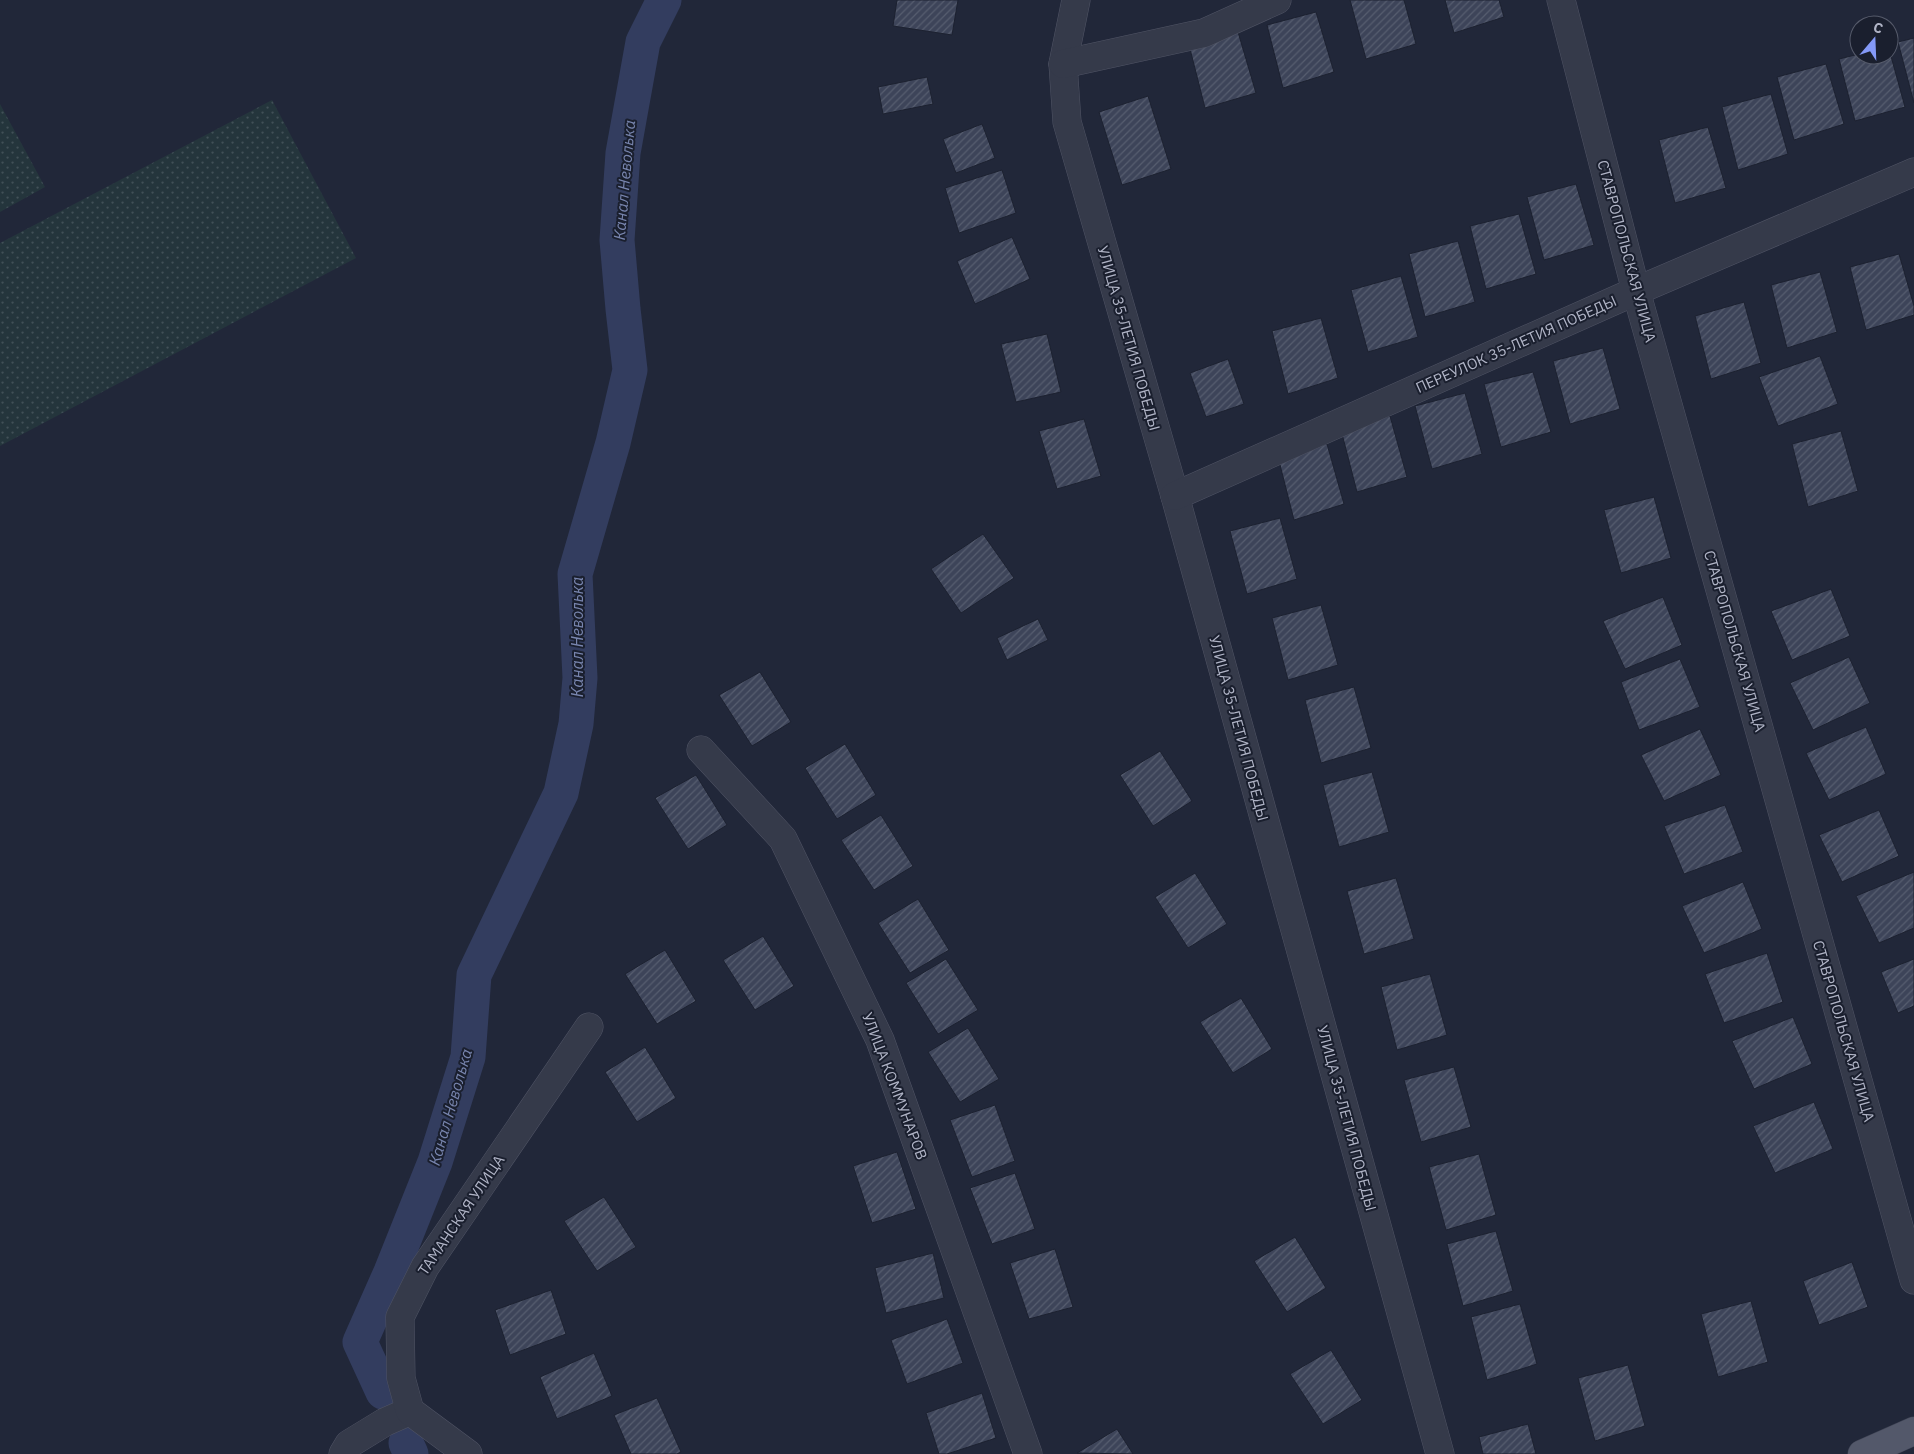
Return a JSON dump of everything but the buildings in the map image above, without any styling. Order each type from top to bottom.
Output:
[{"type":"main road","points":[[1862,1454],[1914,1431]]},
{"type":"street","name":"УЛИЦА 35-ЛЕТИЯ ПОБЕДЫ","points":[[1076,0],[1063,64],[1067,122],[1175,496],[1440,1454]]},
{"type":"street","points":[[1063,64],[1204,33],[1277,0]]},
{"type":"street","name":"СТАВРОПОЛЬСКАЯ УЛИЦА","points":[[1561,0],[1636,291],[1914,1280]]},
{"type":"street","name":"ПЕРЕУЛОК 35-ЛЕТИЯ ПОБЕДЫ","points":[[1175,496],[1636,291],[1914,172]]},
{"type":"street","name":"УЛИЦА КОММУНАРОВ","points":[[701,750],[783,839],[880,1040],[1028,1454]]},
{"type":"street","name":"ТАМАНСКАЯ УЛИЦА","points":[[410,1411],[401,1378],[400,1317],[425,1266],[589,1028]]},
{"type":"street","points":[[343,1454],[349,1444],[385,1422],[410,1411],[468,1454]]},
{"type":"shaded area","points":[[272,100],[356,258],[0,446],[0,243]]},
{"type":"shaded area","points":[[0,104],[45,187],[0,212]]},
{"type":"waterway","name":"Канал Неволька","points":[[383,1392],[360,1342],[391,1272],[435,1162],[468,1057],[474,975],[561,793],[576,724],[580,678],[575,574],[613,443],[630,370],[617,240],[623,153],[643,42],[664,0]]},
{"type":"waterway","name":"Канал Неволька","points":[[406,1443],[411,1454]]}]
